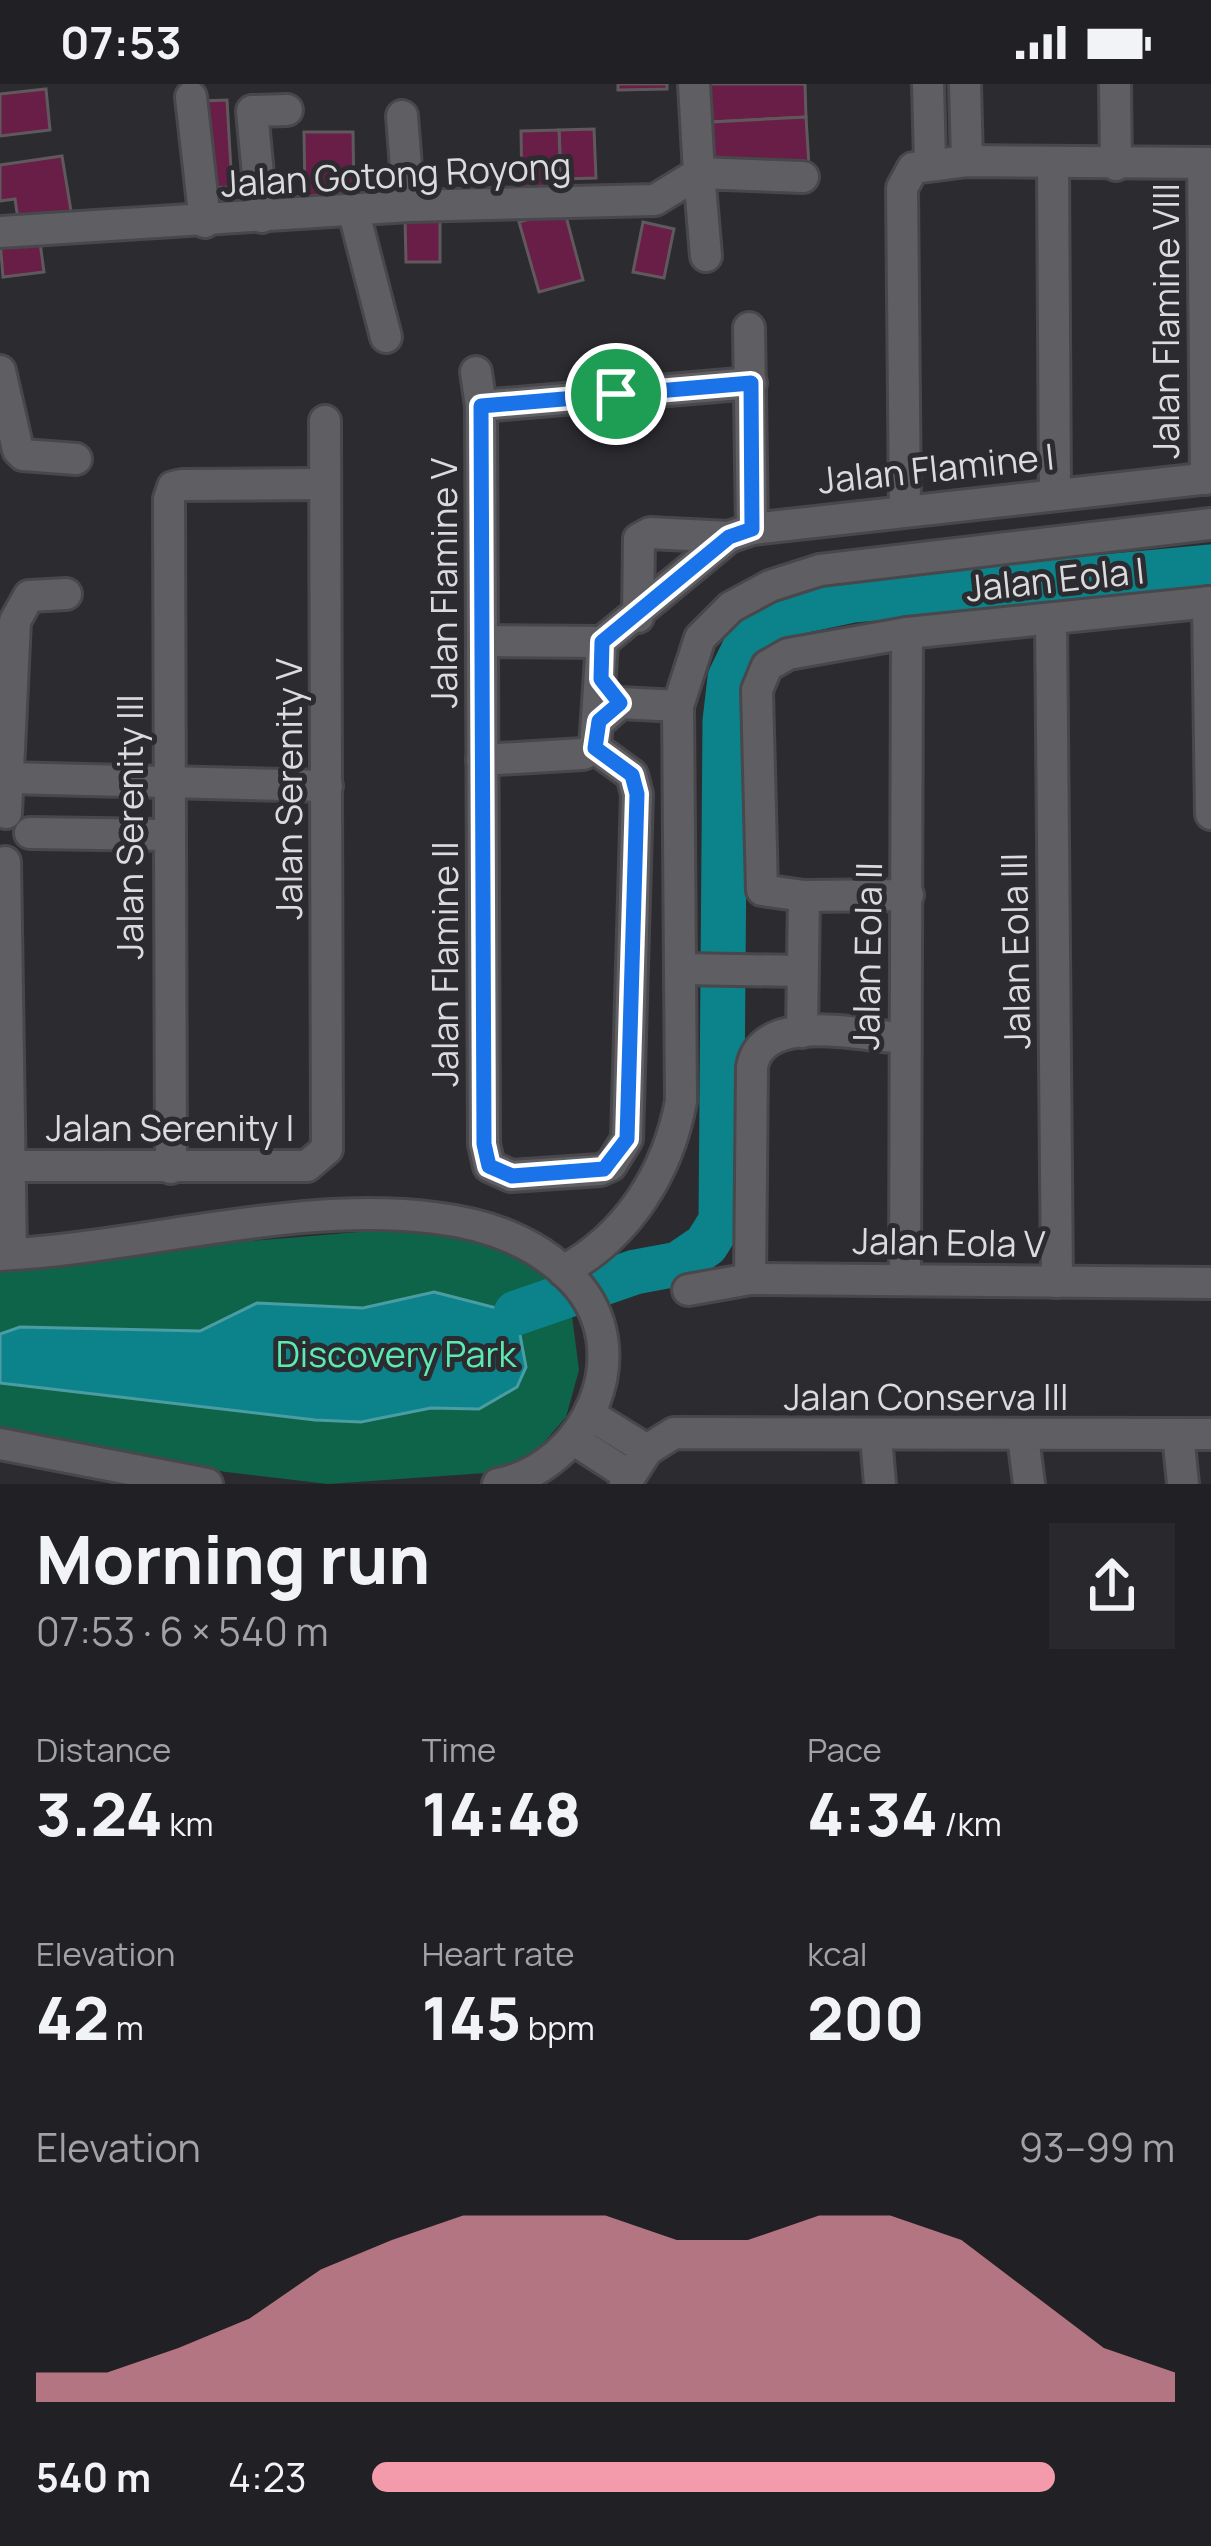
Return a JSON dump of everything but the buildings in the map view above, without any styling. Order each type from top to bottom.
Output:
[{"type":"street","points":[[694,84],[706,256]]},
{"type":"street","points":[[905,509],[902,188],[919,169],[928,84]]},
{"type":"street","points":[[965,84],[967,161]]},
{"type":"street","points":[[1115,84],[1116,165]]},
{"type":"street","points":[[191,97],[205,222]]},
{"type":"street","points":[[401,101],[409,206]]},
{"type":"street","points":[[262,217],[251,111],[286,110]]},
{"type":"street","points":[[919,169],[967,161],[1207,163]]},
{"type":"street","name":"Jalan Flamine VIII","points":[[1207,163],[1208,478]]},
{"type":"street","points":[[1053,164],[1055,493]]},
{"type":"street","points":[[698,172],[803,177]]},
{"type":"street","name":"Jalan Gotong Royong","points":[[0,232],[409,206],[655,200],[698,172]]},
{"type":"street","points":[[352,209],[386,337]]},
{"type":"street","points":[[482,641],[602,642],[740,533],[751,383],[749,328]]},
{"type":"street","points":[[0,371],[3,415],[23,455],[76,459]]},
{"type":"street","name":"Jalan Flamine V","points":[[476,372],[481,406],[482,760]]},
{"type":"street","points":[[481,406],[751,383]]},
{"type":"street","name":"Jalan Serenity V","points":[[324,1154],[330,1135],[325,421]]},
{"type":"street","name":"Jalan Flamine I","points":[[638,617],[639,539],[650,533],[740,533],[905,509],[1208,478]]},
{"type":"street","name":"Jalan Serenity III","points":[[171,1168],[166,780],[173,487],[325,484]]},
{"type":"street","points":[[569,1277],[605,1244],[654,1182],[674,1137],[704,969],[679,706],[700,638],[731,607],[770,586],[820,570],[1211,524]]},
{"type":"street","points":[[3,861],[21,856],[7,778],[15,621],[29,596],[66,594]]},
{"type":"street","points":[[1209,602],[1211,814]]},
{"type":"street","name":"Jalan Eola I","points":[[804,896],[770,895],[760,885],[758,690],[767,666],[788,654],[908,633],[1209,602]]},
{"type":"street","name":"Jalan Eola III","points":[[1051,620],[1058,1282]]},
{"type":"street","name":"Jalan Eola II","points":[[905,1280],[908,633]]},
{"type":"street","points":[[482,760],[583,754],[604,713],[602,642]]},
{"type":"street","points":[[604,713],[679,706]]},
{"type":"street","name":"Jalan Flamine II","points":[[482,760],[484,1144],[489,1166],[512,1176],[599,1170],[611,1166],[627,1139],[637,794],[604,713]]},
{"type":"street","points":[[7,778],[327,786]]},
{"type":"street","points":[[12,820],[166,835]]},
{"type":"street","name":"Jalan Serenity I","points":[[3,861],[11,1166],[5,1202],[6,1255]]},
{"type":"street","points":[[802,1032],[804,896],[908,895]]},
{"type":"street","points":[[704,969],[800,970]]},
{"type":"street","points":[[750,1279],[754,1058],[764,1041],[802,1032],[905,1038]]},
{"type":"street","name":"Jalan Serenity I","points":[[11,1166],[308,1166],[324,1154]]},
{"type":"street","points":[[6,1255],[384,1213],[439,1218],[509,1235],[569,1277],[601,1333],[601,1387],[583,1428],[544,1466],[498,1484]]},
{"type":"street","name":"Jalan Eola V","points":[[688,1290],[750,1279],[1211,1283]]},
{"type":"street","points":[[583,1428],[634,1470]]},
{"type":"street","name":"Jalan Conserva III","points":[[634,1470],[674,1432],[1211,1434]]},
{"type":"street","points":[[1178,1434],[1183,1484]]},
{"type":"street","points":[[876,1436],[880,1484]]},
{"type":"street","points":[[1023,1436],[1029,1484]]},
{"type":"street","points":[[0,1444],[41,1448],[188,1483]]},
{"type":"green space","name":"Discovery Park","points":[[407,1228],[501,1244],[557,1283],[572,1316],[579,1370],[566,1417],[541,1446],[500,1472],[328,1484],[226,1472],[0,1432],[0,1262]]},
{"type":"water","points":[[434,1292],[516,1313],[526,1367],[517,1387],[479,1409],[431,1408],[361,1422],[0,1383],[0,1334],[20,1327],[200,1331],[257,1303],[363,1308]]},
{"type":"waterway","points":[[516,1313],[635,1272],[678,1264],[706,1245],[721,1221],[725,721],[730,678],[748,641],[787,614],[853,600],[1211,567]]},
{"type":"route","points":[[751,383],[752,529],[729,537],[638,617],[602,642],[601,679],[620,703],[599,721],[595,748],[632,775],[637,794],[630,1124],[621,1154],[611,1166],[512,1176],[492,1170],[484,1144],[481,406],[616,394],[751,383]]}]
